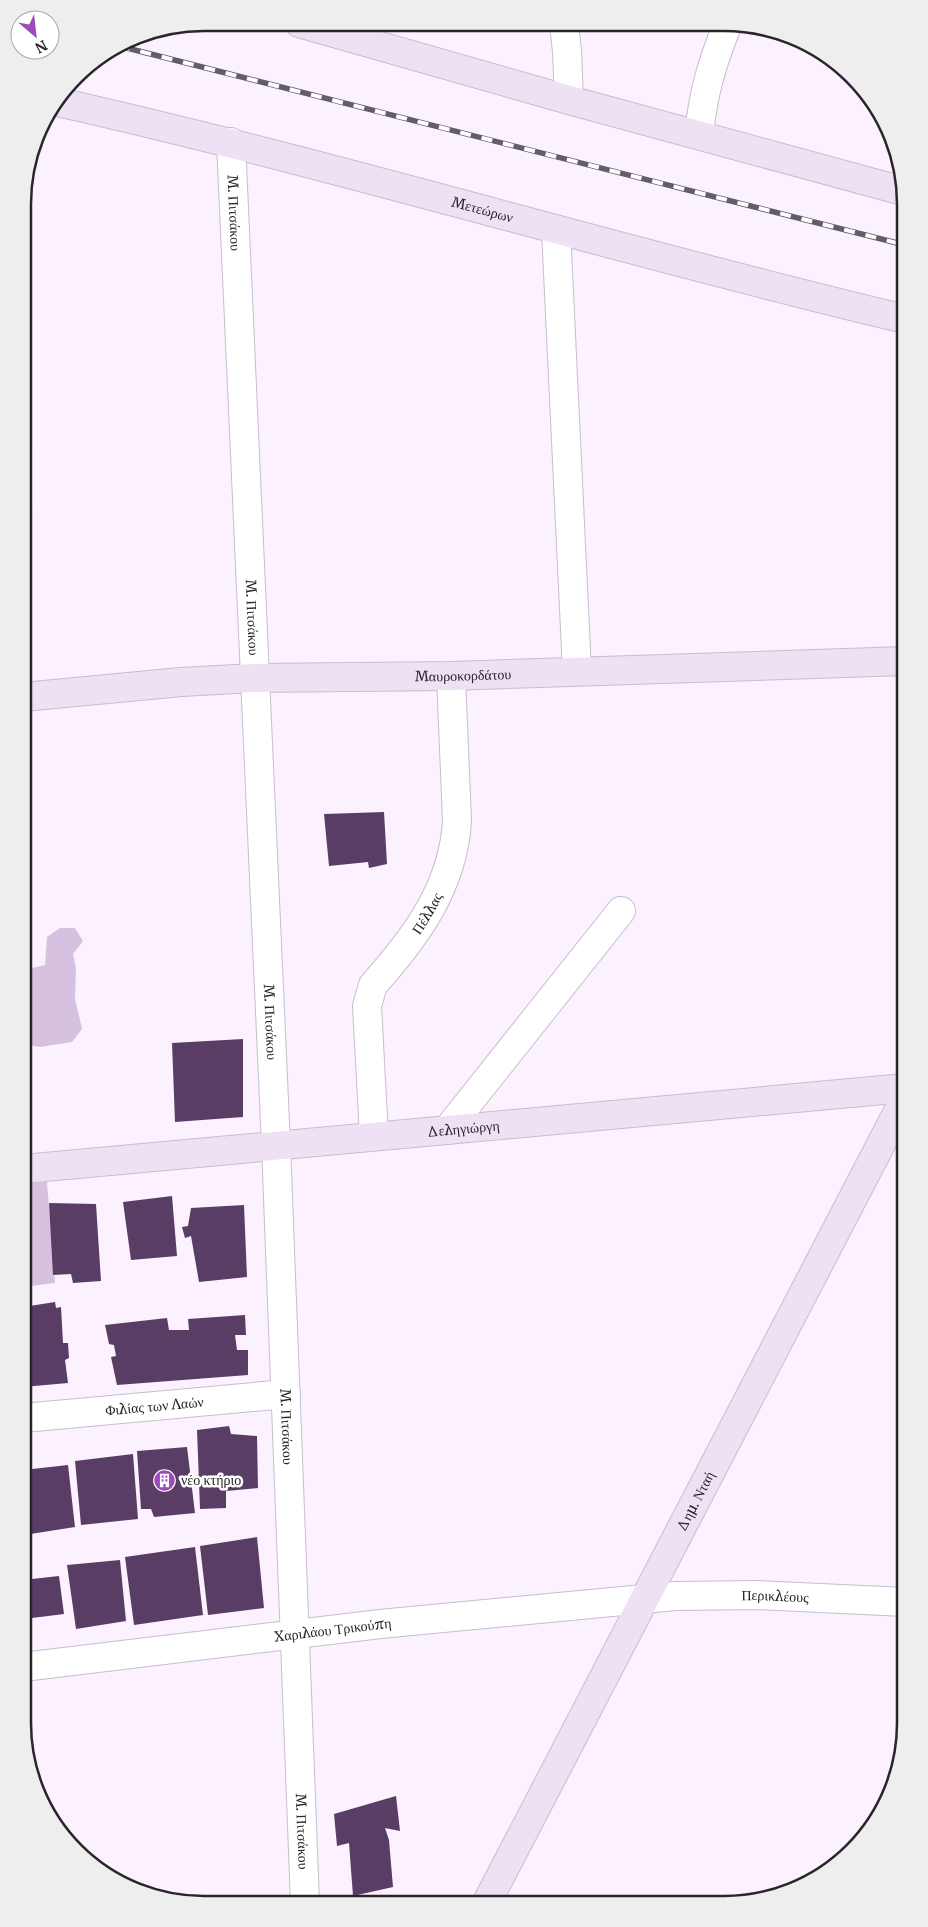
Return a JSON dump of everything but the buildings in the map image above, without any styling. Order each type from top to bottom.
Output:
[{"type":"street","points":[[565,31],[569,100]]},
{"type":"street","points":[[699,134],[702,104],[715,56],[725,31]]},
{"type":"street","points":[[330,32],[569,100],[895,189]]},
{"type":"street","name":"Μετεώρων","points":[[64,103],[231,142],[556,230],[897,317]]},
{"type":"street","name":"Μ. Πιτσάκου","points":[[231,142],[276,1146],[305,1896]]},
{"type":"street","points":[[556,230],[577,672]]},
{"type":"street","name":"Μαυροκορδάτου","points":[[32,696],[181,682],[254,678],[451,676],[897,661]]},
{"type":"street","name":"Πέλλας","points":[[374,1136],[367,1006],[369,994],[373,985],[418,931],[427,915],[448,872],[456,837],[451,676]]},
{"type":"street","points":[[447,1130],[621,911]]},
{"type":"street","name":"Δεληγιώργη","points":[[31,1168],[896,1089]]},
{"type":"street","name":"Δημ. Νταή","points":[[490,1896],[896,1115]]},
{"type":"street","name":"Φιλίας των Λαών","points":[[31,1417],[286,1394]]},
{"type":"street","name":"Περικλέους","points":[[645,1598],[693,1595],[758,1595],[896,1602]]},
{"type":"street","name":"Χαριλάου Τρικούπη","points":[[31,1666],[296,1633],[645,1598]]},
{"type":"shaded area","points":[[60,928],[75,928],[83,941],[73,954],[76,968],[75,999],[82,1029],[72,1042],[40,1047],[31,1045],[31,968],[45,965],[47,937]]},
{"type":"shaded area","points":[[47,1182],[55,1283],[31,1286],[31,1183]]},
{"type":"railway","points":[[129,49],[897,243]]},
{"type":"place","name":"νέο κτήριο","points":[[165,1480]]}]
